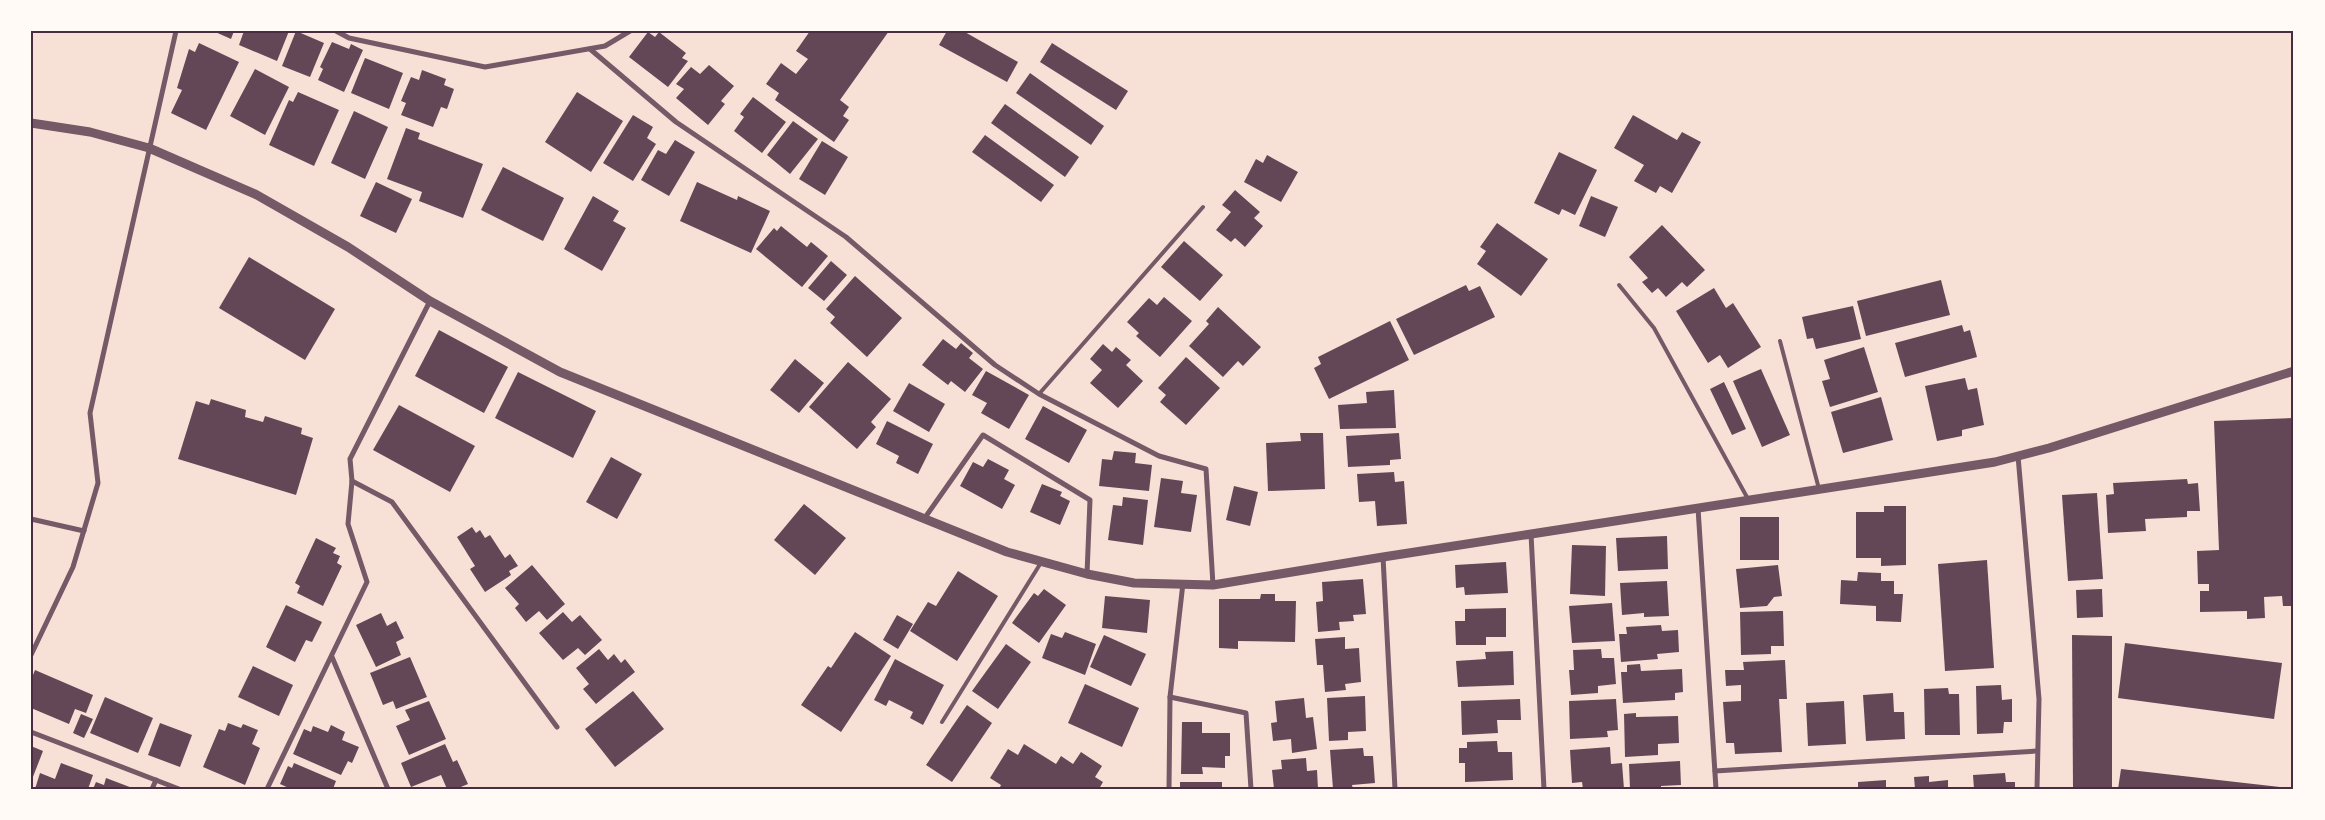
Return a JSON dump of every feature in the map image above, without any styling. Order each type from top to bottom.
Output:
[{"type":"street","points":[[31,655],[73,567],[98,483],[90,414],[176,31]]},
{"type":"street","points":[[336,31],[349,38],[485,67],[605,46],[630,31]]},
{"type":"street","points":[[590,49],[676,122],[846,237],[995,365],[1040,394],[1159,456],[1206,469],[1213,585]]},
{"type":"street","points":[[31,123],[90,132],[149,148],[255,194],[348,246],[430,301],[560,372],[1007,552],[1088,574],[1134,583],[1213,585],[1995,462],[2294,371]]},
{"type":"street","points":[[267,789],[367,582],[348,524],[352,481],[350,459],[430,301]]},
{"type":"street","points":[[924,519],[983,434],[1090,500],[1088,574]]},
{"type":"street","points":[[2018,456],[2039,699],[2036,789]]},
{"type":"street","points":[[352,481],[392,502],[557,727]]},
{"type":"street","points":[[1698,508],[1716,789]]},
{"type":"street","points":[[31,520],[84,531]]},
{"type":"street","points":[[1531,534],[1544,789]]},
{"type":"street","points":[[1383,557],[1395,789]]},
{"type":"street","points":[[1169,789],[1170,697],[1184,583]]},
{"type":"street","points":[[332,657],[388,789]]},
{"type":"street","points":[[1170,697],[1246,713],[1250,789]]},
{"type":"street","points":[[31,732],[179,789]]},
{"type":"street","points":[[1715,771],[2037,751]]},
{"type":"street","points":[[152,789],[156,780]]},
{"type":"lane","points":[[1040,394],[1203,207]]},
{"type":"lane","points":[[1619,285],[1654,328],[1749,500]]},
{"type":"lane","points":[[1780,341],[1819,489]]},
{"type":"lane","points":[[942,722],[1042,561]]},
{"type":"building","points":[[213,31],[234,31],[231,39]]},
{"type":"building","points":[[244,31],[289,31],[277,61],[239,45]]},
{"type":"building","points":[[296,31],[324,43],[310,77],[282,66]]},
{"type":"building","points":[[810,31],[889,31],[840,100],[849,107],[843,116],[849,120],[834,142],[775,100],[779,93],[766,84],[781,63],[796,74],[808,59],[796,51]]},
{"type":"building","points":[[947,31],[963,31],[1018,62],[1007,82],[939,45]]},
{"type":"building","points":[[648,32],[655,37],[659,32],[686,53],[682,58],[688,61],[668,87],[629,57]]},
{"type":"building","points":[[332,42],[349,49],[351,44],[363,50],[344,92],[318,80],[323,69],[320,67]]},
{"type":"building","points":[[199,43],[239,62],[206,130],[171,113],[182,90],[177,88],[189,49],[195,52]]},
{"type":"building","points":[[1052,43],[1128,91],[1116,110],[1040,62]]},
{"type":"building","points":[[365,58],[403,73],[389,109],[351,93]]},
{"type":"building","points":[[709,65],[734,86],[721,101],[725,104],[708,125],[676,98],[684,89],[676,84],[691,67],[700,74]]},
{"type":"building","points":[[255,69],[289,87],[265,135],[230,116]]},
{"type":"building","points":[[422,70],[446,79],[444,85],[454,89],[447,109],[441,107],[433,127],[401,115],[406,103],[401,101],[411,77],[419,80]]},
{"type":"building","points":[[1030,73],[1104,126],[1091,145],[1016,93]]},
{"type":"building","points":[[298,92],[339,110],[314,166],[269,145],[289,100],[293,102]]},
{"type":"building","points":[[577,92],[623,121],[591,172],[545,142]]},
{"type":"building","points":[[753,97],[786,122],[762,153],[734,131],[744,117],[740,114]]},
{"type":"building","points":[[1005,104],[1079,157],[1065,177],[991,123]]},
{"type":"building","points":[[354,111],[388,127],[365,179],[331,163]]},
{"type":"building","points":[[633,115],[653,127],[647,138],[656,144],[633,181],[603,163]]},
{"type":"building","points":[[1633,115],[1677,140],[1682,132],[1701,142],[1672,193],[1660,186],[1656,193],[1634,181],[1644,165],[1614,148]]},
{"type":"building","points":[[793,121],[818,139],[790,174],[767,155]]},
{"type":"building","points":[[406,128],[420,133],[418,139],[483,164],[463,218],[419,201],[422,192],[387,179]]},
{"type":"building","points":[[985,135],[1054,185],[1041,202],[972,152]]},
{"type":"building","points":[[675,140],[695,152],[669,196],[641,180],[658,150],[666,154]]},
{"type":"building","points":[[822,141],[848,157],[825,195],[799,179]]},
{"type":"building","points":[[1559,152],[1597,170],[1575,215],[1562,209],[1559,215],[1534,203]]},
{"type":"building","points":[[1267,155],[1298,172],[1281,202],[1244,182],[1256,159],[1263,163]]},
{"type":"building","points":[[503,167],[564,198],[543,241],[481,210]]},
{"type":"building","points":[[376,182],[412,199],[396,233],[360,216]]},
{"type":"building","points":[[697,182],[737,200],[738,196],[770,211],[751,253],[680,221]]},
{"type":"building","points":[[1235,190],[1260,212],[1254,218],[1263,226],[1245,247],[1235,238],[1231,242],[1216,230],[1231,212],[1222,205]]},
{"type":"building","points":[[593,196],[619,211],[613,221],[626,228],[602,271],[564,249]]},
{"type":"building","points":[[1591,196],[1618,207],[1605,237],[1579,226]]},
{"type":"building","points":[[1497,223],[1548,259],[1521,296],[1477,264],[1486,251],[1480,247]]},
{"type":"building","points":[[1662,225],[1705,270],[1687,287],[1682,282],[1666,297],[1658,288],[1652,293],[1642,282],[1648,278],[1629,257]]},
{"type":"building","points":[[781,226],[807,247],[811,242],[828,256],[802,287],[756,249],[774,228],[777,231]]},
{"type":"building","points":[[1184,241],[1223,275],[1200,301],[1161,267]]},
{"type":"building","points":[[249,257],[335,309],[305,360],[219,308]]},
{"type":"building","points":[[831,261],[847,275],[824,301],[808,288]]},
{"type":"building","points":[[855,276],[902,318],[867,357],[830,323],[835,317],[826,309]]},
{"type":"building","points":[[1941,280],[1950,315],[1866,336],[1857,301]]},
{"type":"building","points":[[1466,285],[1469,291],[1480,286],[1495,317],[1414,355],[1396,319]]},
{"type":"building","points":[[1714,288],[1726,308],[1733,303],[1761,347],[1728,368],[1720,355],[1708,363],[1676,311]]},
{"type":"building","points":[[1164,297],[1192,321],[1160,357],[1136,336],[1139,333],[1127,322],[1149,298],[1157,305]]},
{"type":"building","points":[[1853,306],[1861,339],[1816,349],[1813,338],[1807,339],[1802,317]]},
{"type":"building","points":[[1218,307],[1261,347],[1243,366],[1238,361],[1223,377],[1189,346],[1209,324],[1206,321]]},
{"type":"building","points":[[1390,321],[1409,360],[1329,399],[1314,368],[1321,364],[1318,357]]},
{"type":"building","points":[[1962,325],[1964,332],[1970,330],[1977,357],[1905,377],[1895,343]]},
{"type":"building","points":[[439,330],[508,367],[484,413],[415,376]]},
{"type":"building","points":[[943,339],[956,349],[961,343],[973,353],[969,358],[983,369],[965,392],[951,381],[948,385],[922,365]]},
{"type":"building","points":[[1103,344],[1112,352],[1116,347],[1131,360],[1126,365],[1143,381],[1118,408],[1090,383],[1102,370],[1090,359]]},
{"type":"building","points":[[1864,347],[1878,392],[1830,407],[1822,381],[1830,379],[1824,360]]},
{"type":"building","points":[[1186,357],[1220,388],[1186,425],[1160,402],[1166,395],[1158,388]]},
{"type":"building","points":[[795,359],[824,383],[799,413],[770,390]]},
{"type":"building","points":[[848,362],[891,399],[871,422],[876,427],[857,449],[809,407]]},
{"type":"building","points":[[1761,369],[1790,435],[1762,447],[1733,381]]},
{"type":"building","points":[[986,371],[1029,395],[1009,429],[981,413],[987,403],[972,395]]},
{"type":"building","points":[[518,372],[596,411],[573,458],[495,418]]},
{"type":"building","points":[[1965,378],[1968,390],[1977,388],[1984,425],[1962,430],[1962,436],[1937,441],[1925,386]]},
{"type":"building","points":[[1724,382],[1746,429],[1732,435],[1710,389]]},
{"type":"building","points":[[909,383],[945,404],[929,432],[893,411]]},
{"type":"building","points":[[1394,390],[1396,428],[1340,429],[1338,405],[1367,403],[1366,392]]},
{"type":"building","points":[[1881,397],[1893,440],[1843,453],[1831,412]]},
{"type":"building","points":[[211,399],[246,410],[245,417],[263,422],[265,416],[302,428],[301,434],[313,438],[296,495],[178,459],[196,401],[209,405]]},
{"type":"building","points":[[399,405],[475,446],[450,492],[373,450]]},
{"type":"building","points":[[1043,406],[1087,430],[1069,463],[1025,439]]},
{"type":"building","points":[[2294,418],[2294,606],[2283,606],[2282,596],[2264,597],[2265,618],[2247,619],[2247,611],[2200,612],[2200,591],[2209,591],[2209,584],[2198,584],[2197,551],[2219,550],[2214,421]]},
{"type":"building","points":[[887,421],[933,444],[918,474],[896,463],[899,456],[876,444]]},
{"type":"building","points":[[1300,433],[1323,433],[1325,489],[1268,491],[1266,443],[1301,441]]},
{"type":"building","points":[[1399,433],[1401,459],[1390,460],[1390,465],[1348,467],[1346,436]]},
{"type":"building","points":[[1114,451],[1136,453],[1135,463],[1152,465],[1149,491],[1099,486],[1102,459],[1112,460]]},
{"type":"building","points":[[611,457],[642,474],[617,519],[586,502]]},
{"type":"building","points":[[988,459],[1009,470],[1004,479],[1015,485],[1002,509],[960,486],[973,462],[983,467]]},
{"type":"building","points":[[1394,472],[1395,482],[1404,481],[1407,524],[1377,526],[1375,501],[1359,502],[1357,474]]},
{"type":"building","points":[[1161,478],[1183,481],[1181,493],[1197,495],[1191,532],[1154,527]]},
{"type":"building","points":[[2187,479],[2188,484],[2198,483],[2200,511],[2187,511],[2187,517],[2145,519],[2146,531],[2108,533],[2106,495],[2114,494],[2113,483]]},
{"type":"building","points":[[1042,484],[1062,492],[1060,496],[1070,501],[1060,525],[1030,512]]},
{"type":"building","points":[[1234,486],[1258,492],[1250,526],[1226,520]]},
{"type":"building","points":[[2097,493],[2103,579],[2068,581],[2062,495]]},
{"type":"building","points":[[1123,497],[1148,500],[1143,545],[1108,540],[1113,505],[1122,506]]},
{"type":"building","points":[[804,504],[846,538],[815,575],[774,540]]},
{"type":"building","points":[[1884,506],[1906,506],[1906,565],[1881,566],[1881,558],[1856,558],[1856,512],[1884,512]]},
{"type":"building","points":[[1740,517],[1779,517],[1779,560],[1740,560]]},
{"type":"building","points":[[472,527],[476,533],[480,530],[485,538],[490,535],[505,558],[510,554],[518,566],[509,571],[511,575],[485,592],[470,569],[475,566],[457,537]]},
{"type":"building","points":[[1667,536],[1668,569],[1618,571],[1616,538]]},
{"type":"building","points":[[316,538],[336,548],[333,553],[340,556],[337,563],[342,566],[323,606],[297,593],[300,586],[295,583]]},
{"type":"building","points":[[1572,545],[1606,546],[1605,596],[1570,594]]},
{"type":"building","points":[[1987,560],[1994,668],[1945,671],[1938,564]]},
{"type":"building","points":[[1506,562],[1508,593],[1465,595],[1464,587],[1456,588],[1455,565]]},
{"type":"building","points":[[532,565],[565,604],[547,620],[539,611],[526,622],[515,608],[519,604],[505,588]]},
{"type":"building","points":[[1778,565],[1782,596],[1774,597],[1767,606],[1740,608],[1736,569]]},
{"type":"building","points":[[958,571],[998,596],[957,661],[910,631],[928,602],[936,606]]},
{"type":"building","points":[[1858,572],[1881,573],[1881,581],[1894,581],[1894,594],[1903,594],[1901,622],[1876,621],[1876,606],[1840,604],[1841,580],[1857,581]]},
{"type":"building","points":[[1363,579],[1366,614],[1353,615],[1354,621],[1339,622],[1340,630],[1318,632],[1316,602],[1323,601],[1322,582]]},
{"type":"building","points":[[1667,581],[1669,616],[1644,617],[1644,613],[1622,615],[1620,583]]},
{"type":"building","points":[[1044,589],[1066,605],[1039,643],[1012,623],[1034,593],[1038,596]]},
{"type":"building","points":[[2102,589],[2103,617],[2077,618],[2076,590]]},
{"type":"building","points":[[1261,594],[1275,594],[1275,601],[1296,601],[1295,642],[1238,641],[1238,649],[1219,648],[1219,599],[1260,599]]},
{"type":"building","points":[[1105,596],[1150,600],[1147,633],[1102,628]]},
{"type":"building","points":[[1612,603],[1615,641],[1572,643],[1569,606]]},
{"type":"building","points":[[286,605],[322,622],[312,642],[306,640],[295,662],[266,647]]},
{"type":"building","points":[[1506,608],[1506,637],[1486,637],[1486,645],[1456,645],[1455,621],[1465,621],[1465,609]]},
{"type":"building","points":[[1783,611],[1784,646],[1771,646],[1771,654],[1741,655],[1740,612]]},
{"type":"building","points":[[563,612],[572,622],[580,615],[602,640],[585,655],[578,648],[563,660],[539,633]]},
{"type":"building","points":[[381,613],[387,626],[396,621],[404,638],[396,642],[401,655],[376,667],[356,625]]},
{"type":"building","points":[[897,615],[913,624],[898,649],[883,640]]},
{"type":"building","points":[[1661,625],[1662,631],[1678,630],[1679,652],[1657,654],[1658,659],[1621,662],[1619,634],[1627,634],[1626,627]]},
{"type":"building","points":[[855,632],[891,656],[841,732],[801,705],[828,666],[831,668]]},
{"type":"building","points":[[1065,632],[1096,644],[1085,675],[1042,658],[1051,634],[1062,638]]},
{"type":"building","points":[[1104,635],[1146,654],[1131,686],[1090,667]]},
{"type":"building","points":[[2072,635],[2112,636],[2112,789],[2073,789]]},
{"type":"building","points":[[1345,637],[1345,649],[1359,648],[1361,682],[1345,684],[1346,690],[1325,692],[1323,665],[1317,665],[1315,639]]},
{"type":"building","points":[[2125,643],[2282,663],[2274,719],[2118,698]]},
{"type":"building","points":[[1006,644],[1031,662],[998,709],[972,691]]},
{"type":"building","points":[[599,649],[608,660],[614,654],[621,663],[625,659],[635,672],[596,704],[583,689],[589,684],[576,668]]},
{"type":"building","points":[[1601,649],[1602,658],[1614,658],[1616,684],[1598,686],[1598,693],[1571,695],[1569,670],[1574,670],[1573,650]]},
{"type":"building","points":[[1513,651],[1514,685],[1458,687],[1456,661],[1486,659],[1485,652]]},
{"type":"building","points":[[410,657],[427,697],[396,709],[393,701],[383,705],[370,673]]},
{"type":"building","points":[[895,659],[944,685],[923,725],[910,718],[913,712],[889,700],[886,706],[874,700]]},
{"type":"building","points":[[1785,660],[1787,699],[1779,699],[1782,752],[1735,754],[1734,743],[1726,743],[1723,702],[1741,701],[1741,685],[1726,686],[1725,670],[1744,670],[1743,662]]},
{"type":"building","points":[[1640,664],[1641,671],[1682,669],[1683,692],[1675,693],[1675,700],[1623,703],[1621,672],[1627,672],[1627,665]]},
{"type":"building","points":[[253,666],[293,685],[279,716],[238,697]]},
{"type":"building","points":[[35,670],[93,695],[86,713],[75,709],[69,724],[31,708],[31,680]]},
{"type":"building","points":[[1085,684],[1139,708],[1122,747],[1068,723]]},
{"type":"building","points":[[2001,685],[2002,700],[2012,699],[2012,722],[2004,722],[2003,733],[1977,734],[1976,686]]},
{"type":"building","points":[[1948,688],[1949,694],[1959,694],[1960,735],[1925,735],[1924,689]]},
{"type":"building","points":[[633,691],[664,729],[615,767],[585,729]]},
{"type":"building","points":[[1893,693],[1894,712],[1904,712],[1905,739],[1866,741],[1863,695]]},
{"type":"building","points":[[1365,696],[1366,731],[1348,732],[1348,740],[1329,741],[1327,698]]},
{"type":"building","points":[[105,697],[153,718],[138,753],[90,733]]},
{"type":"building","points":[[1304,698],[1306,718],[1313,717],[1317,749],[1292,753],[1291,739],[1273,741],[1271,723],[1277,722],[1275,701]]},
{"type":"building","points":[[1520,699],[1521,720],[1497,720],[1498,733],[1462,735],[1461,701]]},
{"type":"building","points":[[1616,699],[1618,730],[1607,731],[1608,737],[1570,739],[1569,701]]},
{"type":"building","points":[[429,701],[446,739],[409,755],[396,726],[410,720],[405,710]]},
{"type":"building","points":[[1844,701],[1846,744],[1808,746],[1806,703]]},
{"type":"building","points":[[967,705],[992,723],[952,782],[926,765]]},
{"type":"building","points":[[1636,713],[1636,717],[1678,716],[1679,743],[1658,744],[1658,755],[1625,757],[1624,714]]},
{"type":"building","points":[[81,714],[93,719],[84,738],[73,733]]},
{"type":"building","points":[[1182,722],[1202,722],[1202,733],[1230,733],[1230,756],[1225,756],[1225,768],[1202,767],[1203,774],[1181,774]]},
{"type":"building","points":[[160,723],[192,735],[180,767],[148,755]]},
{"type":"building","points":[[228,723],[241,728],[243,724],[258,730],[252,744],[260,748],[245,785],[203,767],[219,729],[225,731]]},
{"type":"building","points":[[331,725],[345,732],[342,740],[359,747],[352,763],[348,761],[341,775],[293,754],[304,729],[311,732],[313,726],[328,732]]},
{"type":"building","points":[[1497,741],[1498,752],[1512,752],[1513,780],[1465,782],[1465,763],[1459,763],[1459,748],[1467,748],[1467,742]]},
{"type":"building","points":[[445,744],[453,762],[457,760],[468,784],[456,789],[447,789],[441,775],[411,787],[401,763]]},
{"type":"building","points":[[1024,744],[1056,764],[1061,756],[1073,764],[1081,752],[1102,766],[1095,777],[1103,782],[1099,789],[999,789],[1001,785],[990,778],[1008,749],[1018,755]]},
{"type":"building","points":[[31,746],[43,751],[31,782]]},
{"type":"building","points":[[1610,747],[1611,764],[1622,763],[1624,789],[1583,789],[1582,782],[1572,783],[1570,750]]},
{"type":"building","points":[[1363,748],[1364,756],[1373,756],[1375,783],[1352,785],[1353,789],[1333,789],[1330,750]]},
{"type":"building","points":[[1306,758],[1307,771],[1317,770],[1318,789],[1274,789],[1272,770],[1282,769],[1281,760]]},
{"type":"building","points":[[1680,761],[1681,785],[1661,786],[1661,789],[1630,789],[1629,764]]},
{"type":"building","points":[[61,763],[93,775],[88,789],[35,789],[40,773],[55,779]]},
{"type":"building","points":[[294,763],[336,781],[333,789],[291,789],[280,784],[288,766],[292,768]]},
{"type":"building","points":[[2121,769],[2280,787],[2280,789],[2118,789]]},
{"type":"building","points":[[2005,773],[2006,782],[2015,782],[2015,789],[1974,789],[1973,775]]},
{"type":"building","points":[[1929,776],[1929,782],[1948,780],[1948,789],[1915,789],[1914,777]]},
{"type":"building","points":[[106,778],[135,789],[93,789],[96,782],[104,785]]},
{"type":"building","points":[[1886,780],[1886,787],[1891,787],[1891,789],[1858,789],[1858,782]]},
{"type":"building","points":[[1180,782],[1222,782],[1222,789],[1180,789]]}]
